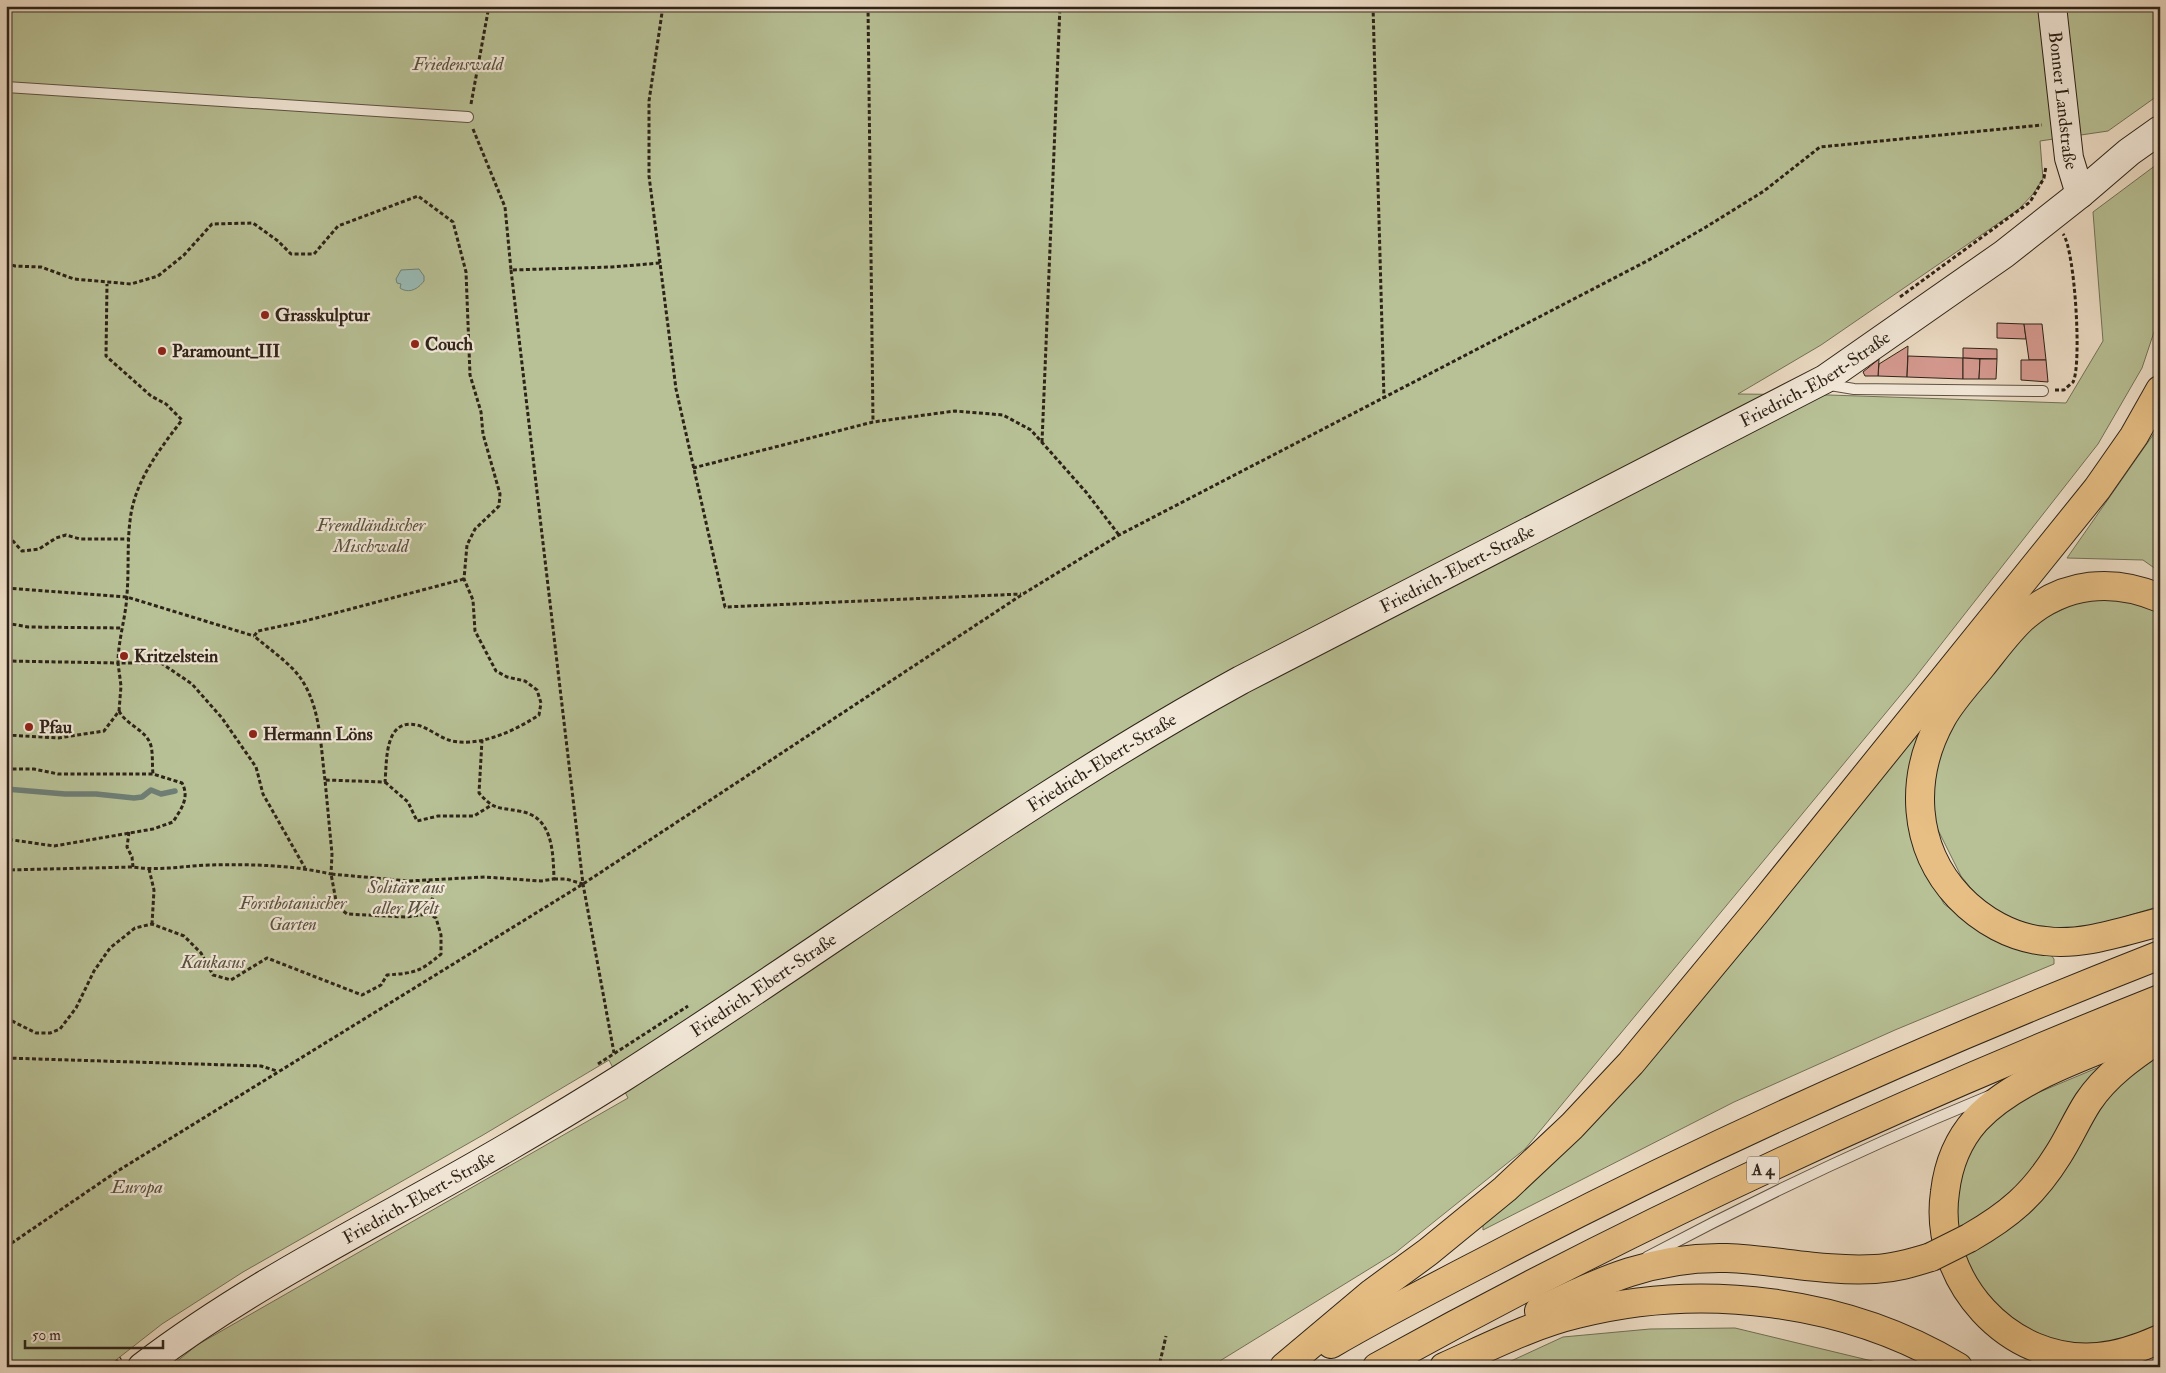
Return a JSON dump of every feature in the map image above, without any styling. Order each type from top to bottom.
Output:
[{"type":"highway","points":[[1284,1367],[1372,1293],[1428,1252],[1505,1189],[1572,1126],[1630,1062],[1756,912],[2091,496],[2134,436],[2160,390]]},
{"type":"highway","points":[[2160,598],[2129,587],[2110,585],[2090,586],[2066,592],[2040,605],[2026,616],[1976,672],[1943,716],[1932,737],[1924,760],[1918,802],[1923,830],[1937,867],[1951,888],[1965,903],[2000,928],[2020,936],[2044,941],[2066,942],[2090,939],[2160,922]]},
{"type":"highway","points":[[2016,1012],[2160,926]]},
{"type":"highway","name":"A 4","points":[[1292,1367],[1372,1321],[1571,1216],[1767,1122],[2016,1012],[2160,955]]},
{"type":"highway","name":"A 4","points":[[1377,1367],[1480,1310],[1714,1193],[1866,1122],[2021,1055],[2160,999]]},
{"type":"highway","points":[[2160,1026],[2042,1075],[2004,1096],[1991,1106],[1964,1134],[1953,1157],[1946,1183],[1943,1222],[1946,1245],[1965,1289],[1988,1316],[2004,1330],[2030,1344],[2053,1352],[2078,1357],[2098,1357],[2124,1353],[2160,1339]]},
{"type":"highway","points":[[1431,1367],[1593,1285],[1627,1271],[1662,1263],[1693,1259],[1726,1258],[1839,1269],[1875,1269],[1902,1266],[1931,1257],[1999,1221],[2017,1207],[2058,1156],[2089,1101],[2114,1072],[2160,1038]]},
{"type":"highway","points":[[1444,1367],[1531,1329],[1577,1314],[1652,1301],[1716,1299],[1779,1305],[1843,1319],[1881,1330],[1958,1367]]},
{"type":"main road","name":"Bonner Landstraße","points":[[2052,6],[2069,158],[2080,194]]},
{"type":"main road","name":"Friedrich-Ebert-Straße","points":[[142,1367],[181,1337],[235,1301],[345,1237],[482,1162],[621,1078],[1033,804],[1162,723],[1825,379],[2004,254],[2051,218],[2129,152],[2160,130]]},
{"type":"lane","points":[[6,88],[468,117]]},
{"type":"lane","points":[[1825,379],[1830,385],[1854,389],[2043,391]]},
{"type":"lane","points":[[1593,1285],[1683,1237],[1834,1164],[1963,1107],[2042,1075]]},
{"type":"path","points":[[489,6],[468,117],[505,207],[583,884],[614,1053],[621,1078]]},
{"type":"path","points":[[663,6],[649,101],[649,176],[676,389],[726,607],[1023,594]]},
{"type":"path","points":[[868,6],[873,422]]},
{"type":"path","points":[[1042,442],[1060,6]]},
{"type":"path","points":[[1373,6],[1384,399]]},
{"type":"path","points":[[6,1247],[116,1172],[583,884],[1023,594],[1119,535],[1647,261],[1764,191],[1820,147],[2042,125]]},
{"type":"path","points":[[6,263],[15,266],[41,267],[74,279],[107,284],[131,284],[158,276],[184,255],[212,224],[254,223],[278,241],[291,254],[314,254],[338,226],[418,196],[453,222],[466,272],[470,375],[481,412],[483,434],[500,494],[499,506],[475,529],[467,545],[464,579],[473,600],[475,631],[496,670],[507,677],[525,681],[537,690],[541,703],[539,715],[522,726],[482,740],[453,741],[418,725],[407,725],[397,730],[389,738],[385,782]]},
{"type":"path","points":[[2043,391],[2064,390],[2073,381],[2075,366],[2076,296],[2072,261],[2066,237],[2051,218]]},
{"type":"path","points":[[511,270],[612,267],[660,263]]},
{"type":"path","points":[[6,735],[58,738],[104,731],[119,710],[121,686],[118,663],[127,597],[130,520],[139,486],[156,452],[182,420],[166,404],[151,396],[106,356],[107,284]]},
{"type":"path","points":[[693,468],[873,422],[955,411],[1003,415],[1031,430],[1086,492],[1119,535]]},
{"type":"path","points":[[6,529],[22,551],[39,549],[56,538],[66,535],[80,539],[129,538]]},
{"type":"path","points":[[254,636],[258,631],[305,621],[464,579]]},
{"type":"path","points":[[6,588],[127,597],[254,636],[293,669],[308,690],[315,710],[332,854],[331,874],[337,906],[347,914],[405,917],[428,914],[436,918],[441,935],[441,954],[413,973],[388,975],[381,985],[362,995],[267,958],[231,980],[213,975],[200,953],[184,936],[152,924],[135,928],[110,948],[94,971],[76,1008],[60,1029],[50,1033],[36,1033],[6,1018]]},
{"type":"path","points":[[6,623],[28,627],[122,628]]},
{"type":"path","points":[[6,661],[161,663],[192,684],[222,718],[256,767],[262,794],[305,868]]},
{"type":"path","points":[[119,710],[124,720],[146,736],[151,745],[153,774]]},
{"type":"path","points":[[482,740],[479,793],[490,806],[522,811],[539,819],[550,836],[552,843],[554,879]]},
{"type":"path","points":[[6,769],[34,769],[58,774],[153,774],[182,783],[186,790],[186,800],[173,822],[153,829],[54,846],[6,840]]},
{"type":"path","points":[[324,780],[385,782],[408,802],[417,821],[438,816],[474,816],[490,806]]},
{"type":"path","points":[[129,832],[127,847],[132,857],[133,867]]},
{"type":"path","points":[[6,870],[133,867],[149,869],[213,865],[305,868],[331,874],[408,881],[486,877],[541,881],[566,879],[583,884]]},
{"type":"path","points":[[149,869],[154,890],[152,924]]},
{"type":"path","points":[[428,881],[433,896],[428,914]]},
{"type":"path","points":[[6,1058],[261,1066],[278,1071]]},
{"type":"path","points":[[1155,1367],[1160,1362],[1166,1336]]},
{"type":"green space","points":[[6,6],[2160,6],[2160,94],[2108,131],[2040,141],[2043,179],[2033,194],[2019,209],[1821,345],[1738,394],[2066,403],[2103,341],[2093,212],[2160,162],[2160,314],[2142,368],[2098,444],[1913,680],[1525,1149],[1395,1253],[1210,1367],[170,1367],[197,1345],[628,1098],[609,1060],[483,1135],[243,1272],[162,1324],[107,1367],[6,1367]]},
{"type":"green space","points":[[2160,425],[2160,572],[2143,560],[2067,558]]},
{"type":"green space","points":[[2089,597],[2136,602],[2160,612],[2160,906],[2081,930],[2030,925],[1987,908],[1961,876],[1933,820],[1930,780],[1946,733],[2028,626]]},
{"type":"green space","points":[[1923,723],[1907,785],[1913,846],[1944,904],[1991,939],[2048,951],[2054,959],[2054,964],[1895,1030],[1734,1102],[1483,1230],[1483,1224],[1629,1083],[1755,936]]},
{"type":"green space","points":[[2160,1051],[2160,1325],[2152,1330],[2109,1344],[2066,1344],[2027,1329],[1995,1307],[1974,1280],[1961,1253],[2126,1077]]},
{"type":"green space","points":[[2104,1065],[2037,1165],[2013,1193],[1956,1233],[1959,1173],[1985,1125],[2011,1104]]},
{"type":"green space","points":[[1735,1328],[1897,1367],[1498,1367],[1563,1337],[1650,1329]]},
{"type":"water","points":[[419,269],[424,276],[422,284],[410,291],[400,288],[401,284],[397,283],[396,279],[401,270]]},
{"type":"building","points":[[1997,323],[2024,324],[2026,339],[1997,338]]},
{"type":"building","points":[[2024,324],[2042,324],[2046,360],[2029,360]]},
{"type":"building","points":[[1908,346],[1907,377],[1878,376],[1879,364]]},
{"type":"building","points":[[1963,348],[1997,349],[1997,359],[1963,358]]},
{"type":"building","points":[[1908,356],[1963,358],[1963,379],[1907,377]]},
{"type":"building","points":[[1963,358],[1980,359],[1979,379],[1963,379]]},
{"type":"building","points":[[1879,359],[1878,376],[1865,376],[1863,372]]},
{"type":"building","points":[[1980,359],[1997,359],[1996,379],[1979,379]]},
{"type":"building","points":[[2021,360],[2046,360],[2048,382],[2021,380]]},
{"type":"waterway","points":[[6,789],[134,798],[142,797],[151,790],[161,794],[175,791]]},
{"type":"place","name":"Grasskulptur","points":[[265,315]]},
{"type":"place","name":"Couch","points":[[415,344]]},
{"type":"place","name":"Paramount_III","points":[[162,351]]},
{"type":"place","name":"Kritzelstein","points":[[124,656]]},
{"type":"place","name":"Pfau","points":[[29,727]]},
{"type":"place","name":"Hermann Löns","points":[[253,734]]},
{"type":"park label","name":"Friedenswald","points":[[458,64]]},
{"type":"park label","name":"Fremdländischer Mischwald","points":[[371,535]]},
{"type":"park label","name":"Solitäre aus aller Welt","points":[[406,898]]},
{"type":"park label","name":"Forstbotanischer Garten","points":[[293,913]]},
{"type":"park label","name":"Kaukasus","points":[[213,962]]},
{"type":"park label","name":"Europa","points":[[137,1187]]}]
